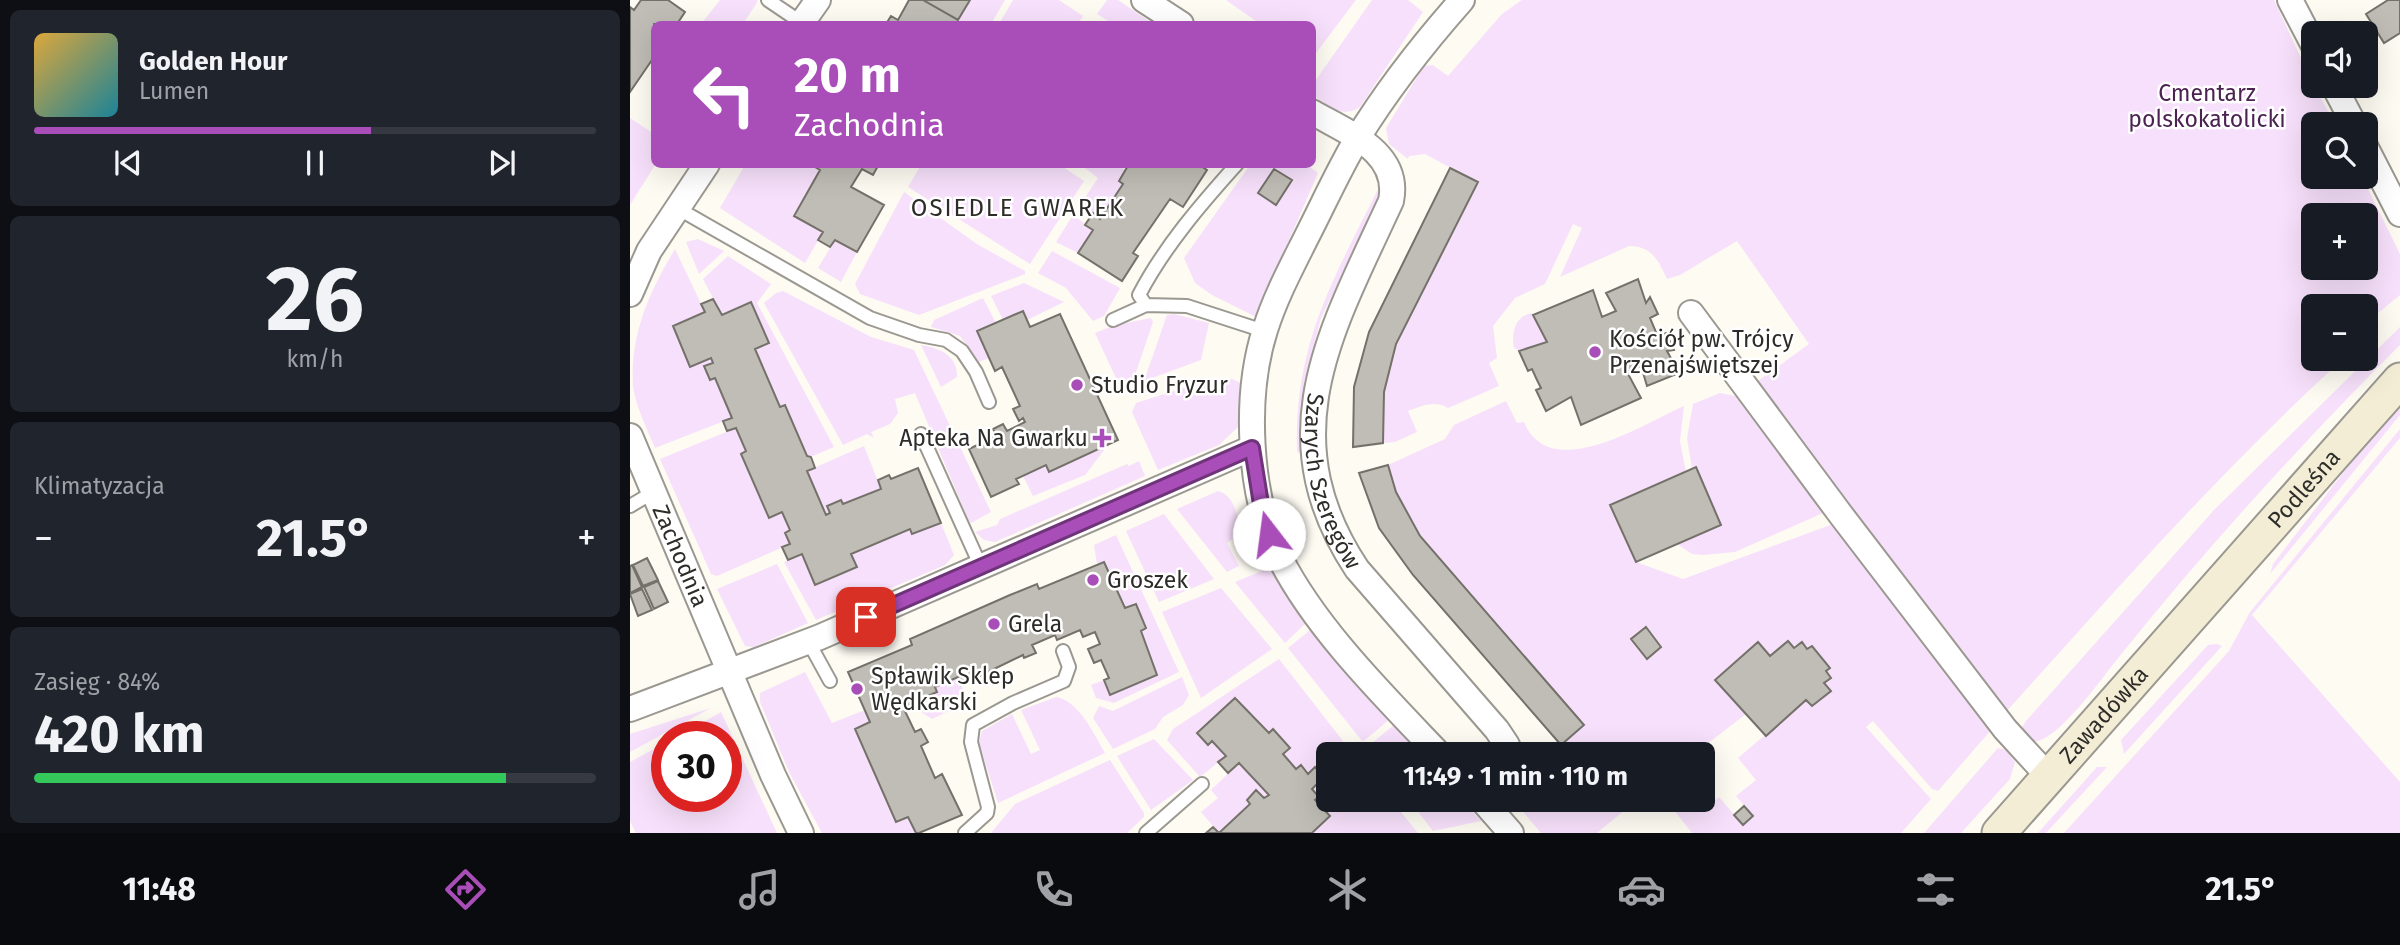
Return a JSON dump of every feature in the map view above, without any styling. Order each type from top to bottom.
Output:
[{"type":"main road","name":"Podleśna","points":[[2208,598],[2360,422],[2400,380]]},
{"type":"main road","name":"Zawadówka","points":[[1999,833],[2208,598]]},
{"type":"street","points":[[803,21],[818,0]]},
{"type":"street","points":[[1144,0],[1176,21]]},
{"type":"street","points":[[1428,742],[1320,620],[1297,587],[1269,534],[1252,448],[1254,394],[1264,331],[1292,266],[1357,139],[1429,38],[1462,0]]},
{"type":"street","points":[[2290,0],[2301,21]]},
{"type":"street","points":[[1316,114],[1357,139]]},
{"type":"street","name":"Szarych Szeregów","points":[[1357,139],[1378,152],[1385,160],[1394,187],[1391,201],[1326,345],[1317,379],[1314,450],[1318,484],[1338,541],[1357,569],[1505,742]]},
{"type":"street","points":[[630,295],[649,251],[704,168]]},
{"type":"street","points":[[2378,171],[2400,214]]},
{"type":"street","points":[[1691,313],[2005,729],[2049,777]]},
{"type":"street","name":"Zachodnia","points":[[630,436],[801,833]]},
{"type":"street","points":[[630,709],[731,673],[808,641],[1252,448]]},
{"type":"street","points":[[1493,812],[1511,833]]},
{"type":"lane","points":[[768,0],[797,21]]},
{"type":"lane","points":[[1146,305],[1139,295],[1149,276],[1191,219],[1234,168]]},
{"type":"lane","points":[[677,208],[870,318],[919,335],[946,340],[962,351],[976,372],[989,402]]},
{"type":"lane","points":[[1113,320],[1146,305],[1187,306],[1264,331]]},
{"type":"lane","points":[[921,434],[981,567]]},
{"type":"lane","points":[[630,506],[652,492]]},
{"type":"lane","points":[[808,641],[830,681]]},
{"type":"lane","points":[[965,833],[987,813],[988,807],[971,742],[973,725],[1013,703],[1064,681],[1069,667],[1063,651]]},
{"type":"lane","points":[[1146,833],[1202,784]]},
{"type":"green space","points":[[720,0],[758,1],[745,21],[703,21]]},
{"type":"green space","points":[[970,0],[1005,0],[993,21],[958,21]]},
{"type":"green space","points":[[1013,0],[1059,0],[1083,16],[1080,21],[1001,21]]},
{"type":"green space","points":[[1107,0],[1118,0],[1149,21],[1108,21],[1097,14]]},
{"type":"green space","points":[[1226,0],[1356,0],[1316,53],[1316,21],[1256,21]]},
{"type":"green space","points":[[1372,0],[1408,0],[1423,12],[1360,107],[1347,112],[1330,107],[1316,97],[1316,80]]},
{"type":"green space","name":"Cmentarz polskokatolicki","points":[[1522,0],[2274,0],[2301,58],[2301,98],[2321,98],[2328,112],[2301,112],[2301,189],[2368,189],[2375,203],[2301,203],[2301,280],[2378,280],[2378,209],[2400,254],[2400,295],[2378,313],[2378,294],[2301,294],[2301,371],[2330,371],[2212,487],[2005,713],[1755,383],[1809,344],[1737,241],[1680,275],[1667,279],[1649,251],[1629,246],[1560,277],[1582,228],[1573,224],[1545,284],[1515,298],[1493,326],[1497,358],[1489,363],[1499,386],[1448,408],[1433,404],[1408,411],[1417,432],[1395,442],[1383,443],[1384,392],[1396,344],[1477,182],[1425,154],[1409,156],[1408,159],[1389,144],[1386,128],[1424,66],[1433,65],[1448,76],[1502,14]]},
{"type":"green space","points":[[630,118],[651,132],[651,168],[653,168],[630,205]]},
{"type":"green space","points":[[743,168],[820,170],[794,216],[823,232],[805,263],[720,208]]},
{"type":"green space","points":[[919,168],[1064,168],[1084,181],[1030,264],[908,187]]},
{"type":"green space","points":[[1085,168],[1126,170],[1119,181],[1123,184],[1100,219],[1080,205],[1098,178]]},
{"type":"green space","points":[[1248,168],[1311,168],[1318,173],[1256,317],[1212,295],[1195,283],[1184,258]]},
{"type":"green space","points":[[1384,177],[1387,182],[1321,318],[1304,382],[1302,456],[1297,451],[1298,411],[1311,340],[1335,277]]},
{"type":"green space","points":[[904,192],[977,244],[1025,271],[1025,274],[919,315],[860,294],[855,284]]},
{"type":"green space","points":[[1073,215],[1093,230],[1078,253],[1056,242]]},
{"type":"green space","points":[[698,239],[724,251],[699,274],[686,242]]},
{"type":"green space","points":[[835,240],[857,252],[841,282],[818,268]]},
{"type":"green space","points":[[675,249],[705,312],[673,327],[690,366],[711,358],[713,363],[705,366],[715,378],[732,418],[655,448],[634,395],[633,368],[638,332],[649,298]]},
{"type":"green space","points":[[1052,251],[1120,288],[1104,316],[1093,321],[1066,288],[1038,273]]},
{"type":"green space","points":[[728,256],[771,284],[757,303],[834,447],[808,458],[785,405],[780,407],[755,349],[769,342],[751,303],[722,315],[703,279]]},
{"type":"green space","points":[[1024,283],[1064,302],[1027,320],[1022,311],[1003,320],[991,296]]},
{"type":"green space","points":[[783,291],[871,337],[914,350],[991,512],[971,523],[968,519],[915,393],[895,399],[898,413],[890,424],[871,432],[874,438],[867,434],[843,445],[764,303]]},
{"type":"green space","points":[[983,298],[996,323],[977,332],[989,358],[979,362],[960,336],[931,327],[934,320]]},
{"type":"green space","points":[[1532,313],[1547,342],[1522,352],[1514,348],[1514,331],[1518,321]]},
{"type":"green space","points":[[1174,314],[1209,323],[1201,360],[1144,381],[1167,315]]},
{"type":"green space","points":[[1151,318],[1153,322],[1132,384],[1121,389],[1095,333],[1115,325]]},
{"type":"green space","points":[[2400,327],[2400,345],[2378,368],[2378,349]]},
{"type":"green space","points":[[921,345],[941,351],[951,358],[957,377],[941,387]]},
{"type":"green space","points":[[2355,371],[2375,371],[2223,533],[2080,706],[2054,732],[2042,740],[2031,742],[2021,729],[2026,721],[2214,510]]},
{"type":"green space","points":[[1232,379],[1241,383],[1244,389],[1240,425],[1219,445],[1158,470],[1132,412],[1136,403],[1196,384]]},
{"type":"green space","points":[[1720,393],[1735,396],[1823,513],[1735,552],[1692,554],[1677,544],[1721,525],[1696,468],[1692,469],[1687,438],[1693,404]]},
{"type":"green space","points":[[1506,401],[1517,423],[1524,422],[1537,440],[1554,449],[1575,449],[1622,436],[1684,406],[1680,441],[1686,472],[1611,505],[1636,562],[1683,579],[1833,524],[1992,729],[1938,791],[1932,789],[1873,721],[1866,727],[1931,799],[1901,833],[1692,833],[1675,812],[1715,812],[1715,800],[1719,797],[1743,825],[1753,816],[1736,796],[1756,780],[1738,758],[1806,700],[1812,706],[1830,691],[1824,683],[1831,678],[1826,671],[1830,668],[1812,646],[1807,649],[1802,642],[1770,656],[1758,643],[1746,714],[1710,742],[1565,742],[1584,725],[1420,536],[1396,492],[1388,465],[1445,439],[1454,425]]},
{"type":"green space","points":[[2400,405],[2400,415],[2270,574],[2273,564],[2366,443]]},
{"type":"green space","points":[[736,428],[746,451],[741,454],[769,518],[782,512],[790,530],[785,533],[790,544],[717,576],[711,574],[660,459]]},
{"type":"green space","points":[[2400,429],[2400,438],[2252,615],[2400,782],[2400,833],[2064,833],[2229,651],[2250,612]]},
{"type":"green space","points":[[1108,445],[1085,475],[1033,496],[1023,476],[1046,465],[1049,471]]},
{"type":"green space","points":[[864,446],[881,489],[843,504],[841,500],[827,506],[830,513],[826,515],[807,471]]},
{"type":"green space","points":[[1139,461],[1145,476],[995,542],[984,540],[975,532],[997,525],[1000,519]]},
{"type":"green space","points":[[1218,491],[1232,502],[1241,533],[1227,543],[1239,566],[1227,572],[1177,509]]},
{"type":"green space","points":[[1164,514],[1214,579],[1159,602],[1126,531]]},
{"type":"green space","points":[[941,523],[954,555],[945,565],[816,620],[784,562],[802,554],[816,585],[856,567],[851,554],[910,529],[912,534]]},
{"type":"green space","points":[[1116,535],[1179,672],[1114,703],[1096,698],[1091,685],[1104,680],[1110,694],[1153,662],[1141,631],[1146,628],[1136,604],[1125,608],[1104,562],[1097,564],[1094,545]]},
{"type":"green space","points":[[777,564],[808,623],[754,647],[745,646],[717,589]]},
{"type":"green space","points":[[1269,568],[1307,622],[1285,643],[1235,582]]},
{"type":"green space","points":[[1221,588],[1272,649],[1201,698],[1162,612]]},
{"type":"green space","points":[[1310,630],[1390,719],[1365,740],[1362,741],[1288,648]]},
{"type":"green space","points":[[2208,645],[2222,646],[2124,754],[2121,740]]},
{"type":"green space","points":[[1279,659],[1343,741],[1316,742],[1316,767],[1308,774],[1301,765],[1296,769],[1283,754],[1290,748],[1273,730],[1269,733],[1235,699],[1198,732],[1208,744],[1212,741],[1226,756],[1200,777],[1167,740],[1173,729]]},
{"type":"green space","points":[[805,672],[832,723],[865,710],[870,722],[855,729],[916,833],[822,833],[789,772],[760,702],[760,693]]},
{"type":"green space","points":[[958,677],[968,702],[932,719],[909,704],[937,692],[935,687]]},
{"type":"green space","points":[[1182,677],[1189,695],[1183,705],[1163,717],[1155,729],[1113,749],[1093,718],[1099,706],[1113,711]]},
{"type":"green space","points":[[1056,697],[1079,711],[1105,753],[998,803],[979,743],[982,731],[1012,714],[1031,754],[1040,750],[1021,710]]},
{"type":"green space","points":[[711,708],[687,721],[670,721]]},
{"type":"green space","points":[[721,712],[725,721],[705,721]]},
{"type":"green space","points":[[1394,725],[1412,742],[1373,742]]},
{"type":"green space","points":[[651,727],[651,741],[630,752],[630,734]]},
{"type":"green space","points":[[1154,739],[1193,780],[1151,810],[1117,756]]},
{"type":"green space","points":[[1998,748],[2007,750],[2015,762],[2010,779],[1961,833],[1924,833]]},
{"type":"green space","points":[[651,751],[651,812],[742,812],[742,757],[777,833],[636,833],[630,821],[630,762]]},
{"type":"green space","points":[[1110,760],[1144,813],[1144,817],[1127,833],[991,833],[1015,804]]},
{"type":"green space","points":[[1239,763],[1269,795],[1264,798],[1256,791],[1247,799],[1250,804],[1219,833],[1201,812],[1218,798],[1211,790]]},
{"type":"green space","points":[[2097,767],[2107,767],[2046,833],[2038,833]]},
{"type":"green space","points":[[1326,812],[1401,812],[1418,833],[1312,833],[1330,816]]},
{"type":"green space","points":[[1418,812],[1473,812],[1481,821],[1433,831]]},
{"type":"green space","points":[[1523,812],[1622,812],[1597,833],[1541,833]]},
{"type":"building","points":[[641,0],[668,0],[685,12],[679,21],[651,21],[651,61],[630,92],[630,7],[634,10]]},
{"type":"building","points":[[909,0],[923,0],[958,20],[888,21],[891,16],[898,20]]},
{"type":"building","points":[[923,0],[970,0],[958,20]]},
{"type":"building","points":[[2388,0],[2400,0],[2400,33],[2384,43],[2378,33],[2378,21],[2370,21],[2366,14]]},
{"type":"building","points":[[817,168],[877,168],[873,175],[862,169],[851,187],[884,205],[857,252],[835,240],[830,247],[818,240],[823,232],[794,216],[820,170]]},
{"type":"building","points":[[1127,168],[1207,170],[1183,207],[1170,199],[1133,253],[1138,256],[1122,281],[1078,253],[1093,230],[1085,225],[1093,213],[1100,219],[1123,184],[1119,181]]},
{"type":"building","points":[[1450,168],[1478,182],[1396,344],[1384,392],[1383,443],[1353,447],[1354,387],[1369,332]]},
{"type":"building","points":[[1274,169],[1292,180],[1276,205],[1258,193]]},
{"type":"building","name":"Kościół pw. Trójcy Przenajświętszej","points":[[1638,279],[1646,303],[1650,297],[1658,314],[1650,318],[1658,337],[1666,333],[1674,350],[1667,351],[1679,373],[1647,386],[1641,366],[1627,372],[1641,398],[1581,425],[1571,397],[1546,411],[1536,390],[1541,388],[1532,369],[1528,371],[1519,351],[1547,342],[1533,315],[1593,290],[1602,317],[1616,311],[1606,293]]},
{"type":"building","points":[[713,299],[722,315],[751,302],[769,343],[755,349],[780,407],[785,405],[807,456],[811,457],[815,468],[807,471],[826,515],[830,513],[827,506],[841,500],[843,504],[881,489],[878,480],[889,475],[891,479],[918,468],[941,523],[912,534],[910,529],[851,554],[857,567],[815,585],[802,554],[788,560],[782,547],[790,544],[785,533],[790,530],[782,512],[769,518],[741,454],[746,451],[736,428],[727,431],[723,421],[732,418],[715,378],[710,380],[704,366],[713,363],[711,358],[690,367],[673,326],[705,312],[701,304]]},
{"type":"building","points":[[1023,311],[1030,327],[1060,314],[1118,440],[1049,472],[1046,465],[1016,479],[1019,484],[991,497],[969,449],[996,436],[993,429],[1003,424],[1007,431],[1025,422],[1023,418],[1019,421],[1013,409],[1020,406],[1002,367],[995,371],[977,331]]},
{"type":"building","points":[[1388,465],[1396,492],[1420,536],[1584,725],[1564,742],[1558,742],[1413,575],[1379,528],[1359,473]]},
{"type":"building","points":[[1696,467],[1721,525],[1636,562],[1610,505]]},
{"type":"building","points":[[647,558],[658,580],[643,586],[633,565]]},
{"type":"building","points":[[1104,562],[1125,608],[1136,604],[1146,628],[1141,631],[1157,675],[1110,695],[1104,680],[1109,678],[1101,660],[1094,663],[1088,649],[1100,644],[1095,632],[1083,637],[1080,630],[1057,640],[1055,635],[1032,645],[1036,653],[1024,658],[1023,655],[961,685],[958,677],[935,687],[937,692],[903,707],[915,732],[921,729],[928,742],[921,746],[935,778],[942,774],[962,815],[919,833],[916,833],[908,817],[896,822],[855,729],[870,722],[848,672],[912,645],[910,639],[1010,595],[1037,584],[1039,589]]},
{"type":"building","points":[[632,565],[642,587],[630,593],[630,566]]},
{"type":"building","points":[[658,581],[668,602],[654,609],[644,587]]},
{"type":"building","points":[[642,589],[652,610],[638,616],[630,594]]},
{"type":"building","points":[[1646,627],[1661,647],[1647,659],[1631,639]]},
{"type":"building","points":[[1788,641],[1794,648],[1802,642],[1807,649],[1812,646],[1830,668],[1826,671],[1831,678],[1824,683],[1831,691],[1812,706],[1806,700],[1766,736],[1715,680],[1758,642],[1770,656]]},
{"type":"building","points":[[1235,698],[1269,733],[1273,729],[1290,748],[1283,754],[1296,769],[1301,765],[1308,774],[1316,768],[1316,785],[1312,789],[1316,794],[1316,812],[1326,812],[1330,816],[1312,833],[1219,833],[1250,804],[1247,800],[1256,790],[1264,798],[1269,795],[1239,763],[1228,773],[1218,762],[1226,756],[1212,741],[1208,745],[1197,733]]},
{"type":"building","points":[[1744,806],[1753,816],[1743,825],[1734,815]]},
{"type":"building","points":[[1213,827],[1219,833],[1206,833]]},
{"type":"place","name":"Kościół pw. Trójcy Przenajświętszej","points":[[1595,352]]},
{"type":"place","name":"Studio Fryzur","points":[[1077,385]]},
{"type":"place","name":"Apteka Na Gwarku","points":[[1102,438]]},
{"type":"place","name":"Groszek","points":[[1093,580]]},
{"type":"place","name":"Grela","points":[[994,624]]},
{"type":"place","name":"Spławik Sklep Wędkarski","points":[[857,689]]},
{"type":"district","name":"OSIEDLE GWAREK","points":[[1018,208]]},
{"type":"route","points":[[866,617],[1252,448],[1269,534]]}]
